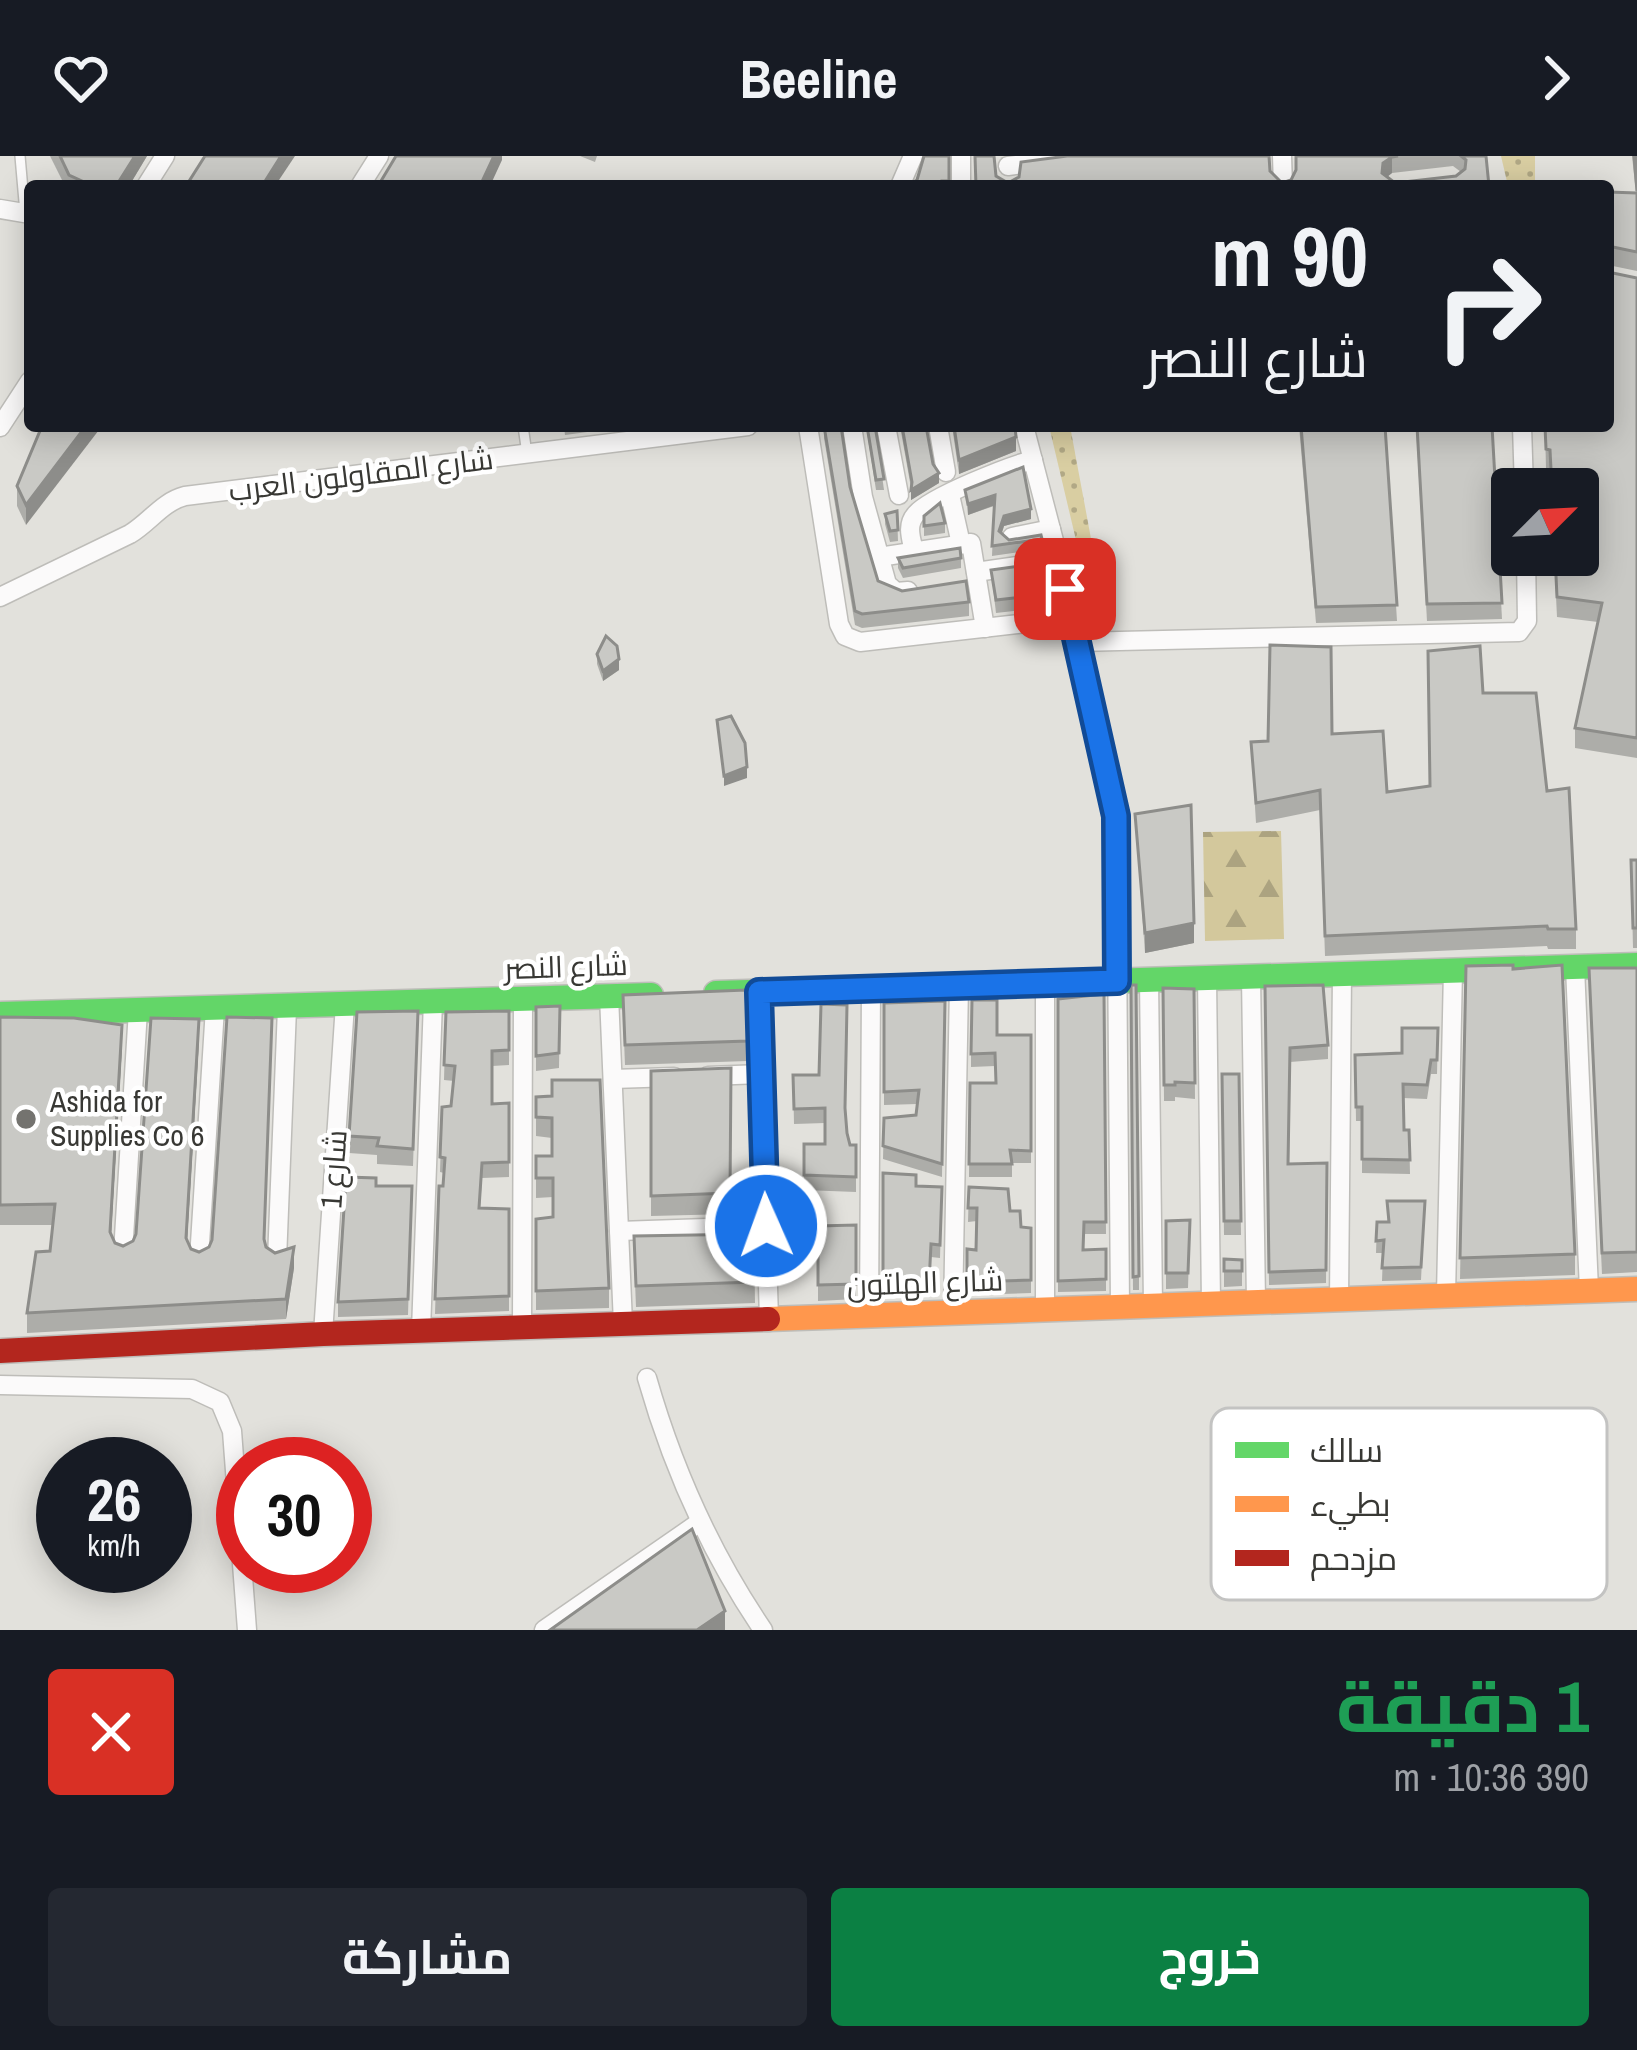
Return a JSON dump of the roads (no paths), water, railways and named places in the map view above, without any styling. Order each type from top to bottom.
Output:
[{"type":"street","points":[[1007,169],[1088,156]]},
{"type":"street","points":[[0,428],[24,390]]},
{"type":"street","name":"شارع المقاولون العرب","points":[[0,597],[130,534],[178,498],[701,432]]},
{"type":"street","points":[[809,432],[839,624],[845,636],[860,642],[1071,617]]},
{"type":"street","points":[[853,432],[863,496],[887,584],[910,590]]},
{"type":"street","points":[[887,432],[899,495]]},
{"type":"street","points":[[939,432],[946,472]]},
{"type":"street","points":[[1026,432],[1116,816],[1120,1306]]},
{"type":"street","points":[[1522,432],[1523,468]]},
{"type":"street","points":[[914,551],[910,532],[914,517],[1007,467],[1033,460]]},
{"type":"street","points":[[950,495],[961,544]]},
{"type":"street","points":[[1012,537],[1051,529]]},
{"type":"street","points":[[879,557],[972,544],[971,578],[985,628]]},
{"type":"street","points":[[971,578],[1059,560]]},
{"type":"street","points":[[1076,642],[1519,632],[1527,621],[1526,576]]},
{"type":"street","name":"شارع النصر","points":[[0,1014],[1637,965]]},
{"type":"street","points":[[1575,967],[1588,1291]]},
{"type":"street","points":[[1446,1295],[1453,970]]},
{"type":"street","points":[[1339,1299],[1342,974]]},
{"type":"street","points":[[1251,977],[1256,1302]]},
{"type":"street","points":[[1208,978],[1211,1304]]},
{"type":"street","points":[[1149,980],[1153,1305]]},
{"type":"street","points":[[1045,983],[1045,1309]]},
{"type":"street","points":[[953,1312],[959,986]]},
{"type":"street","points":[[869,1315],[872,988]]},
{"type":"street","points":[[759,992],[769,1319]]},
{"type":"street","points":[[610,996],[623,1324]]},
{"type":"street","points":[[522,1327],[524,998]]},
{"type":"street","points":[[422,1331],[434,1001]]},
{"type":"street","name":"شارع 1","points":[[323,1334],[345,1004]]},
{"type":"street","points":[[200,1258],[214,1008]]},
{"type":"street","points":[[277,1259],[287,1008]]},
{"type":"street","points":[[122,1253],[137,1010]]},
{"type":"street","points":[[613,1079],[762,1074]]},
{"type":"street","points":[[619,1231],[766,1226]]},
{"type":"street","name":"شارع الهلتون","points":[[0,1351],[323,1334],[1637,1289]]},
{"type":"street","points":[[647,1378],[670,1451],[700,1522],[763,1630]]},
{"type":"street","points":[[0,1385],[191,1389],[220,1402],[232,1431],[247,1630]]},
{"type":"street","points":[[544,1630],[700,1522]]},
{"type":"lane","points":[[20,156],[24,189]]},
{"type":"lane","points":[[524,432],[527,454]]},
{"type":"place","name":"Ashida for Supplies Co 6","points":[[26,1119]]}]
